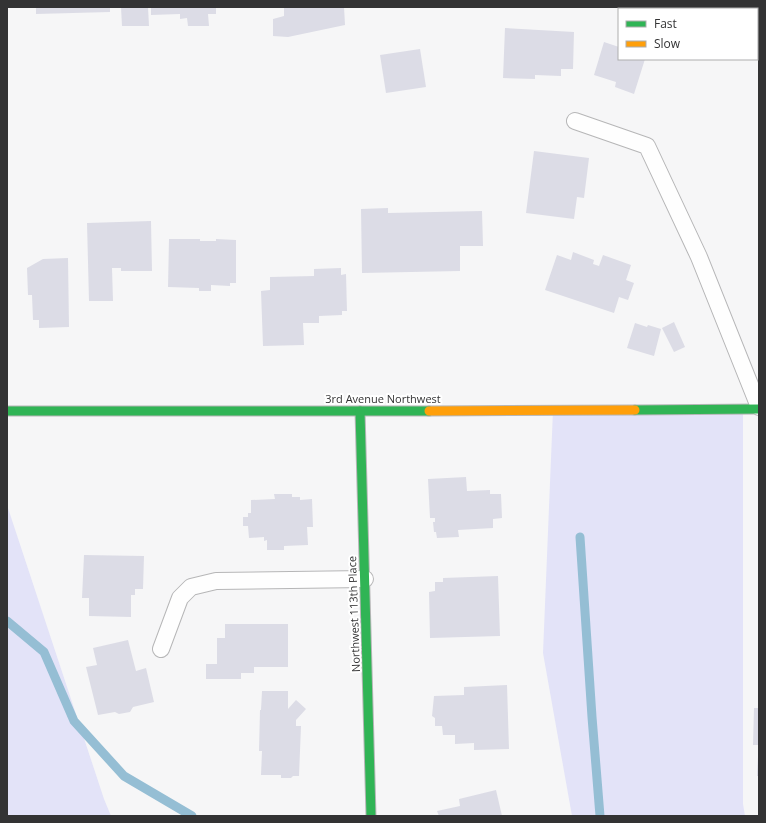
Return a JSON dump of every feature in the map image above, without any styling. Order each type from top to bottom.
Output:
[{"type":"street","name":"3rd Avenue Northwest","points":[[7,411],[360,411],[759,408]]},
{"type":"street","name":"Northwest 113th Place","points":[[360,411],[371,816]]},
{"type":"lane","points":[[575,121],[647,146],[699,257],[759,408]]},
{"type":"lane","points":[[161,649],[180,598],[191,587],[216,581],[365,579]]},
{"type":"shaded area","points":[[743,409],[743,804],[745,816],[572,816],[543,653],[553,410]]},
{"type":"shaded area","points":[[7,505],[104,799],[111,816],[7,816]]},
{"type":"building","points":[[36,7],[110,7],[110,12],[36,14]]},
{"type":"building","points":[[121,7],[148,7],[149,26],[122,26]]},
{"type":"building","points":[[151,7],[216,7],[216,14],[208,14],[209,26],[188,26],[187,18],[180,19],[180,14],[151,15]]},
{"type":"building","points":[[284,7],[344,7],[345,25],[288,37],[273,36],[273,19],[284,16]]},
{"type":"building","points":[[505,28],[574,32],[573,69],[561,69],[561,76],[535,75],[535,79],[503,78]]},
{"type":"building","points":[[604,42],[618,47],[618,60],[645,60],[634,94],[615,87],[616,82],[594,75]]},
{"type":"building","points":[[420,49],[426,87],[386,93],[380,55]]},
{"type":"building","points":[[534,151],[589,158],[584,198],[577,197],[574,219],[526,213]]},
{"type":"building","points":[[388,208],[388,213],[482,211],[483,246],[460,246],[460,271],[362,273],[361,209]]},
{"type":"building","points":[[151,221],[152,271],[121,271],[121,268],[112,268],[113,301],[89,301],[87,223]]},
{"type":"building","points":[[169,239],[200,239],[200,241],[216,241],[216,239],[236,240],[236,283],[230,283],[230,286],[211,285],[211,291],[199,291],[199,288],[168,287]]},
{"type":"building","points":[[573,252],[594,260],[593,264],[599,266],[603,255],[631,265],[626,280],[634,283],[628,300],[619,297],[614,313],[545,290],[557,255],[571,260]]},
{"type":"building","points":[[68,258],[69,327],[39,328],[39,320],[33,320],[32,295],[28,295],[27,268],[43,259]]},
{"type":"building","points":[[341,268],[341,275],[346,274],[347,311],[342,311],[342,315],[319,316],[319,323],[303,323],[304,345],[263,346],[261,291],[270,290],[270,277],[314,276],[314,269]]},
{"type":"building","points":[[674,322],[685,347],[674,352],[662,328]]},
{"type":"building","points":[[635,323],[661,329],[654,356],[627,348]]},
{"type":"building","points":[[466,477],[467,491],[490,490],[490,494],[501,494],[502,518],[493,519],[493,528],[458,530],[459,537],[437,538],[436,532],[434,532],[433,522],[435,522],[435,518],[430,518],[428,479]]},
{"type":"building","points":[[274,494],[292,494],[292,497],[300,497],[300,500],[312,499],[313,527],[307,527],[308,545],[284,546],[284,550],[267,550],[267,540],[264,541],[264,537],[249,538],[248,526],[243,526],[243,517],[248,517],[248,513],[251,513],[251,500],[275,499]]},
{"type":"building","points":[[84,555],[144,556],[143,589],[135,589],[135,595],[131,595],[131,617],[89,616],[89,598],[82,598]]},
{"type":"building","points":[[498,576],[500,636],[430,638],[429,592],[435,591],[435,582],[443,582],[443,578]]},
{"type":"building","points":[[225,624],[288,624],[288,667],[254,667],[254,673],[241,673],[241,679],[206,679],[206,664],[217,664],[217,638],[225,638]]},
{"type":"building","points":[[128,640],[136,671],[146,668],[154,702],[133,707],[130,712],[119,714],[115,712],[98,715],[86,667],[97,665],[93,648]]},
{"type":"building","points":[[507,685],[509,749],[474,750],[474,743],[455,744],[455,735],[443,735],[442,726],[435,726],[435,718],[432,716],[434,696],[464,695],[464,687]]},
{"type":"building","points":[[262,691],[288,691],[288,709],[296,700],[306,709],[296,720],[296,726],[301,726],[299,776],[281,778],[281,775],[261,775],[262,751],[259,751]]},
{"type":"building","points":[[754,708],[759,708],[759,745],[753,745]]},
{"type":"building","points":[[758,757],[759,776],[757,776]]},
{"type":"building","points":[[496,790],[502,816],[439,816],[437,811],[460,806],[459,799]]},
{"type":"waterway","points":[[580,537],[600,816]]},
{"type":"waterway","points":[[7,621],[44,652],[74,721],[124,776],[192,816]]},
{"type":"traffic: fast","points":[[635,410],[759,409]]},
{"type":"traffic: fast","points":[[7,411],[429,411]]},
{"type":"traffic: fast","points":[[360,411],[371,816]]},
{"type":"traffic: slow","points":[[429,411],[635,410]]}]
